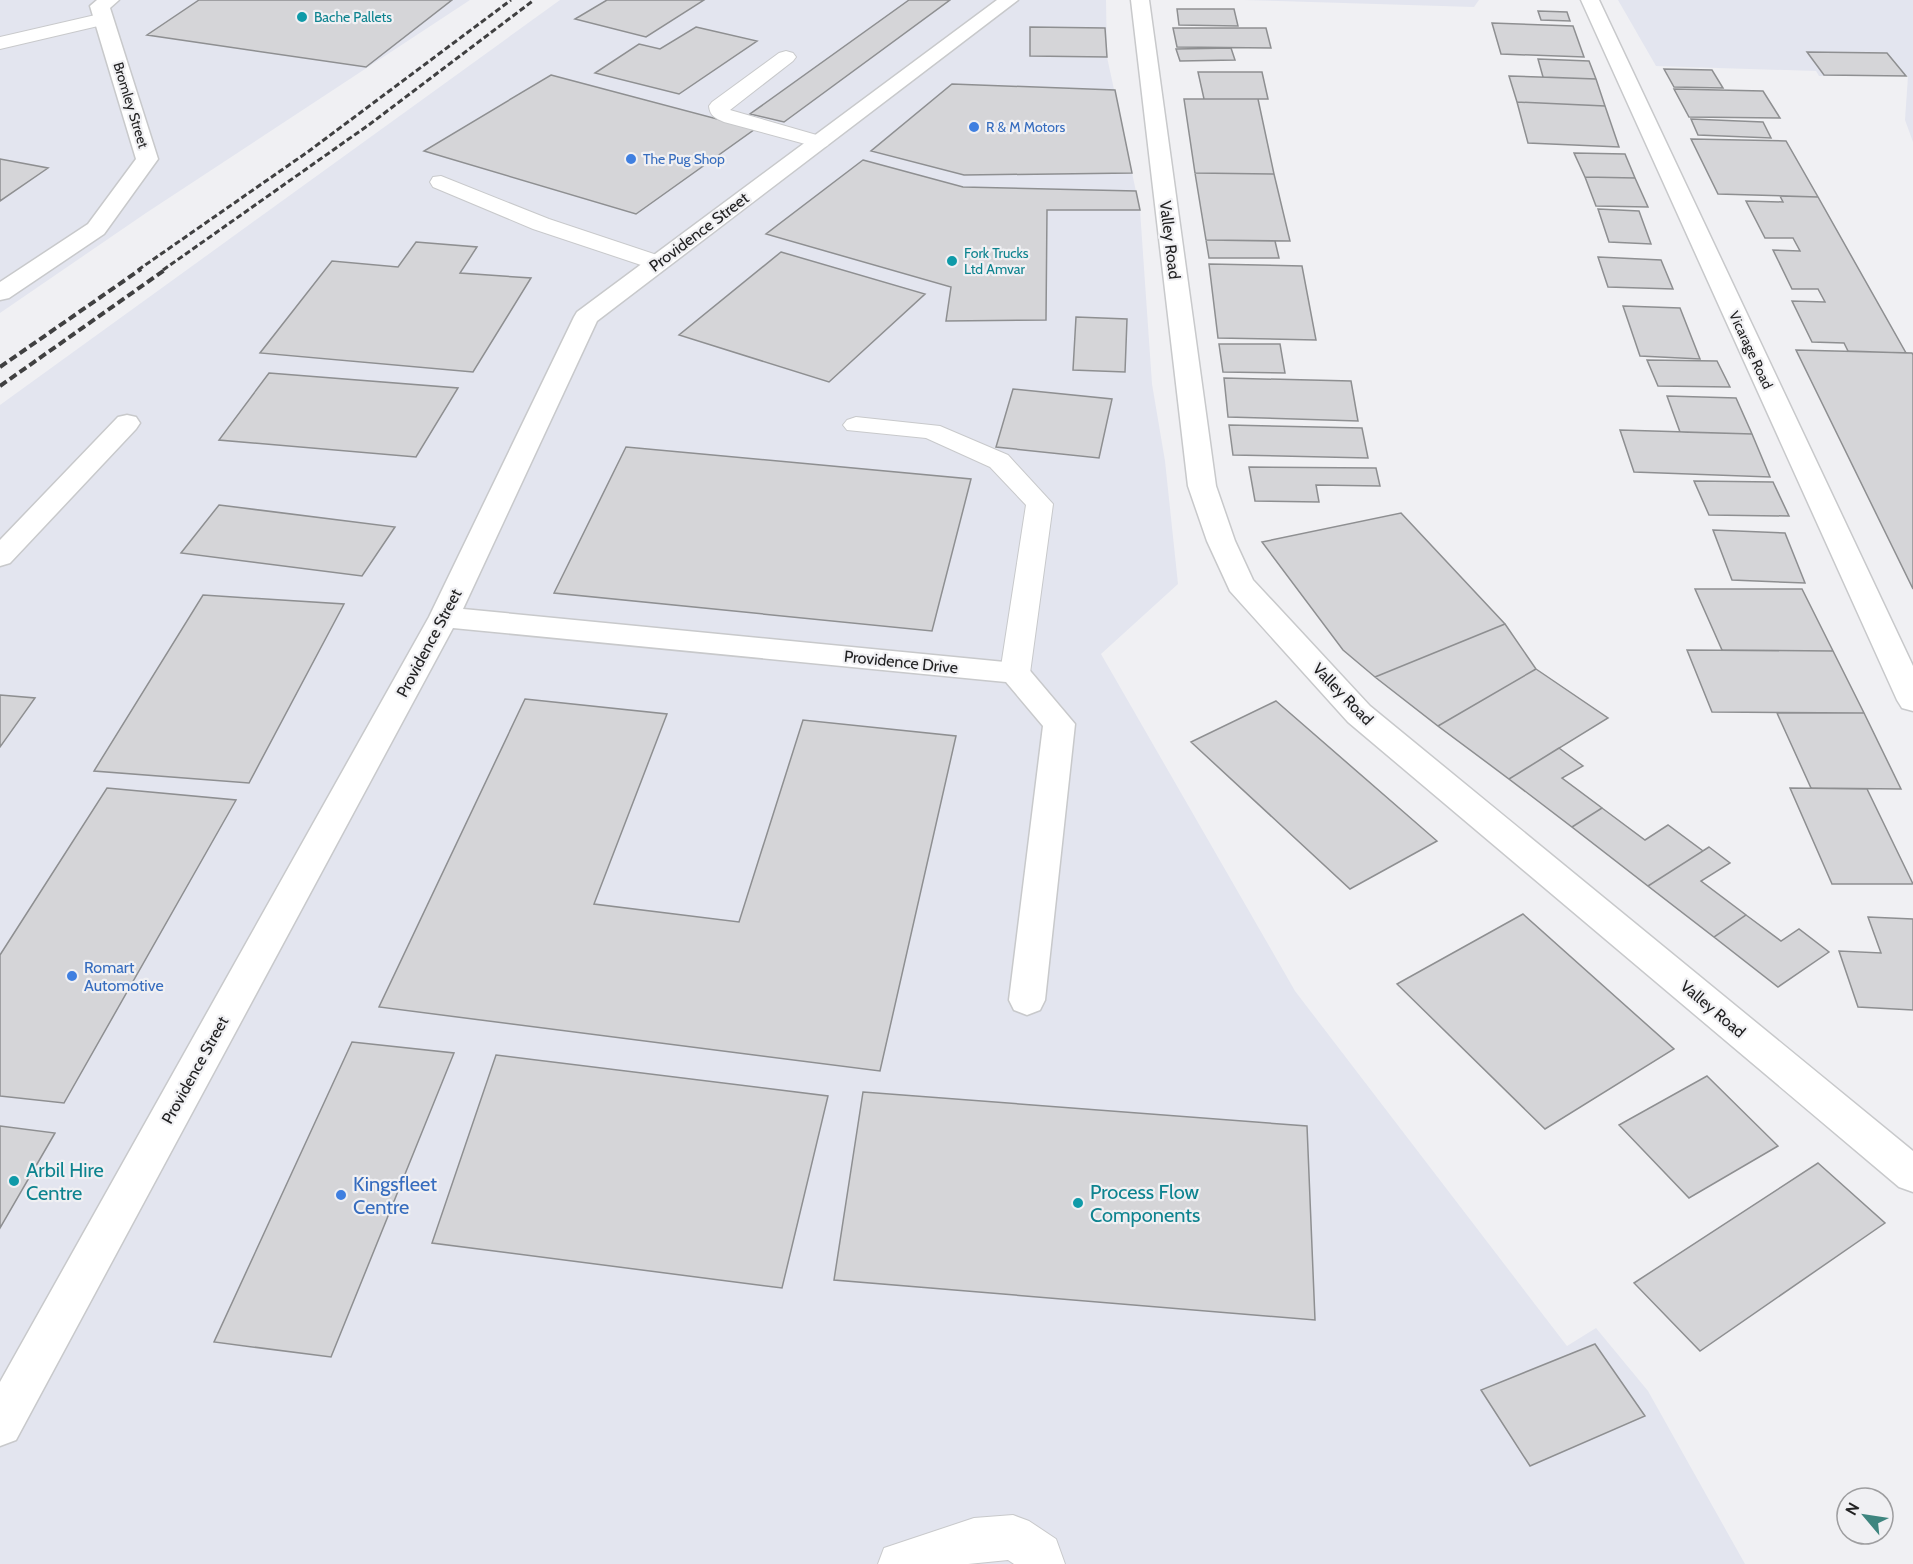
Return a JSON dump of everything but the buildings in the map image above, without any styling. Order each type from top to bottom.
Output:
[{"type":"street","name":"Providence Street","points":[[0,1425],[444,617],[586,317],[1009,0]]},
{"type":"street","name":"Valley Road","points":[[1140,0],[1202,486],[1221,541],[1240,584],[1359,714],[1913,1175]]},
{"type":"street","name":"Vicarage Road","points":[[1590,0],[1912,698]]},
{"type":"street","name":"Bromley Street","points":[[0,293],[96,229],[147,159],[107,9]]},
{"type":"street","points":[[0,557],[127,423]]},
{"type":"street","name":"Providence Drive","points":[[444,617],[1015,673]]},
{"type":"street","points":[[1015,673],[1059,724],[1027,1000]]},
{"type":"lane","points":[[0,43],[107,9]]},
{"type":"lane","points":[[786,57],[719,105],[720,113],[730,118],[820,142]]},
{"type":"lane","points":[[441,182],[541,224],[658,263]]},
{"type":"lane","points":[[856,425],[931,431],[999,461],[1040,504],[1015,673]]},
{"type":"lane","points":[[900,1564],[974,1540],[1013,1537],[1040,1555],[1043,1564]]},
{"type":"shaded area","points":[[0,0],[470,0],[146,213],[0,313]]},
{"type":"shaded area","points":[[560,0],[1106,0],[1107,57],[1140,210],[1152,384],[1165,461],[1178,584],[1101,654],[1295,991],[1567,1346],[1596,1328],[1648,1391],[1745,1564],[0,1564],[0,405]]},
{"type":"shaded area","points":[[1244,0],[1479,0],[1474,7]]},
{"type":"shaded area","points":[[1618,0],[1913,0],[1913,142],[1905,120],[1908,76],[1819,76],[1816,71],[1656,66]]},
{"type":"railway","points":[[138,270],[309,151],[511,0]]},
{"type":"railway","points":[[163,270],[370,124],[534,0]]},
{"type":"railway","points":[[0,367],[141,269]]},
{"type":"railway","points":[[0,386],[166,269]]},
{"type":"place","name":"Bache Pallets","points":[[302,17]]},
{"type":"place","name":"R & M Motors","points":[[974,127]]},
{"type":"place","name":"The Pug Shop","points":[[631,159]]},
{"type":"place","name":"Fork Trucks Ltd Amvar","points":[[952,261]]},
{"type":"place","name":"Romart Automotive","points":[[72,976]]},
{"type":"place","name":"Arbil Hire Centre","points":[[14,1181]]},
{"type":"place","name":"Kingsfleet Centre","points":[[341,1195]]},
{"type":"place","name":"Process Flow Components","points":[[1078,1203]]}]
